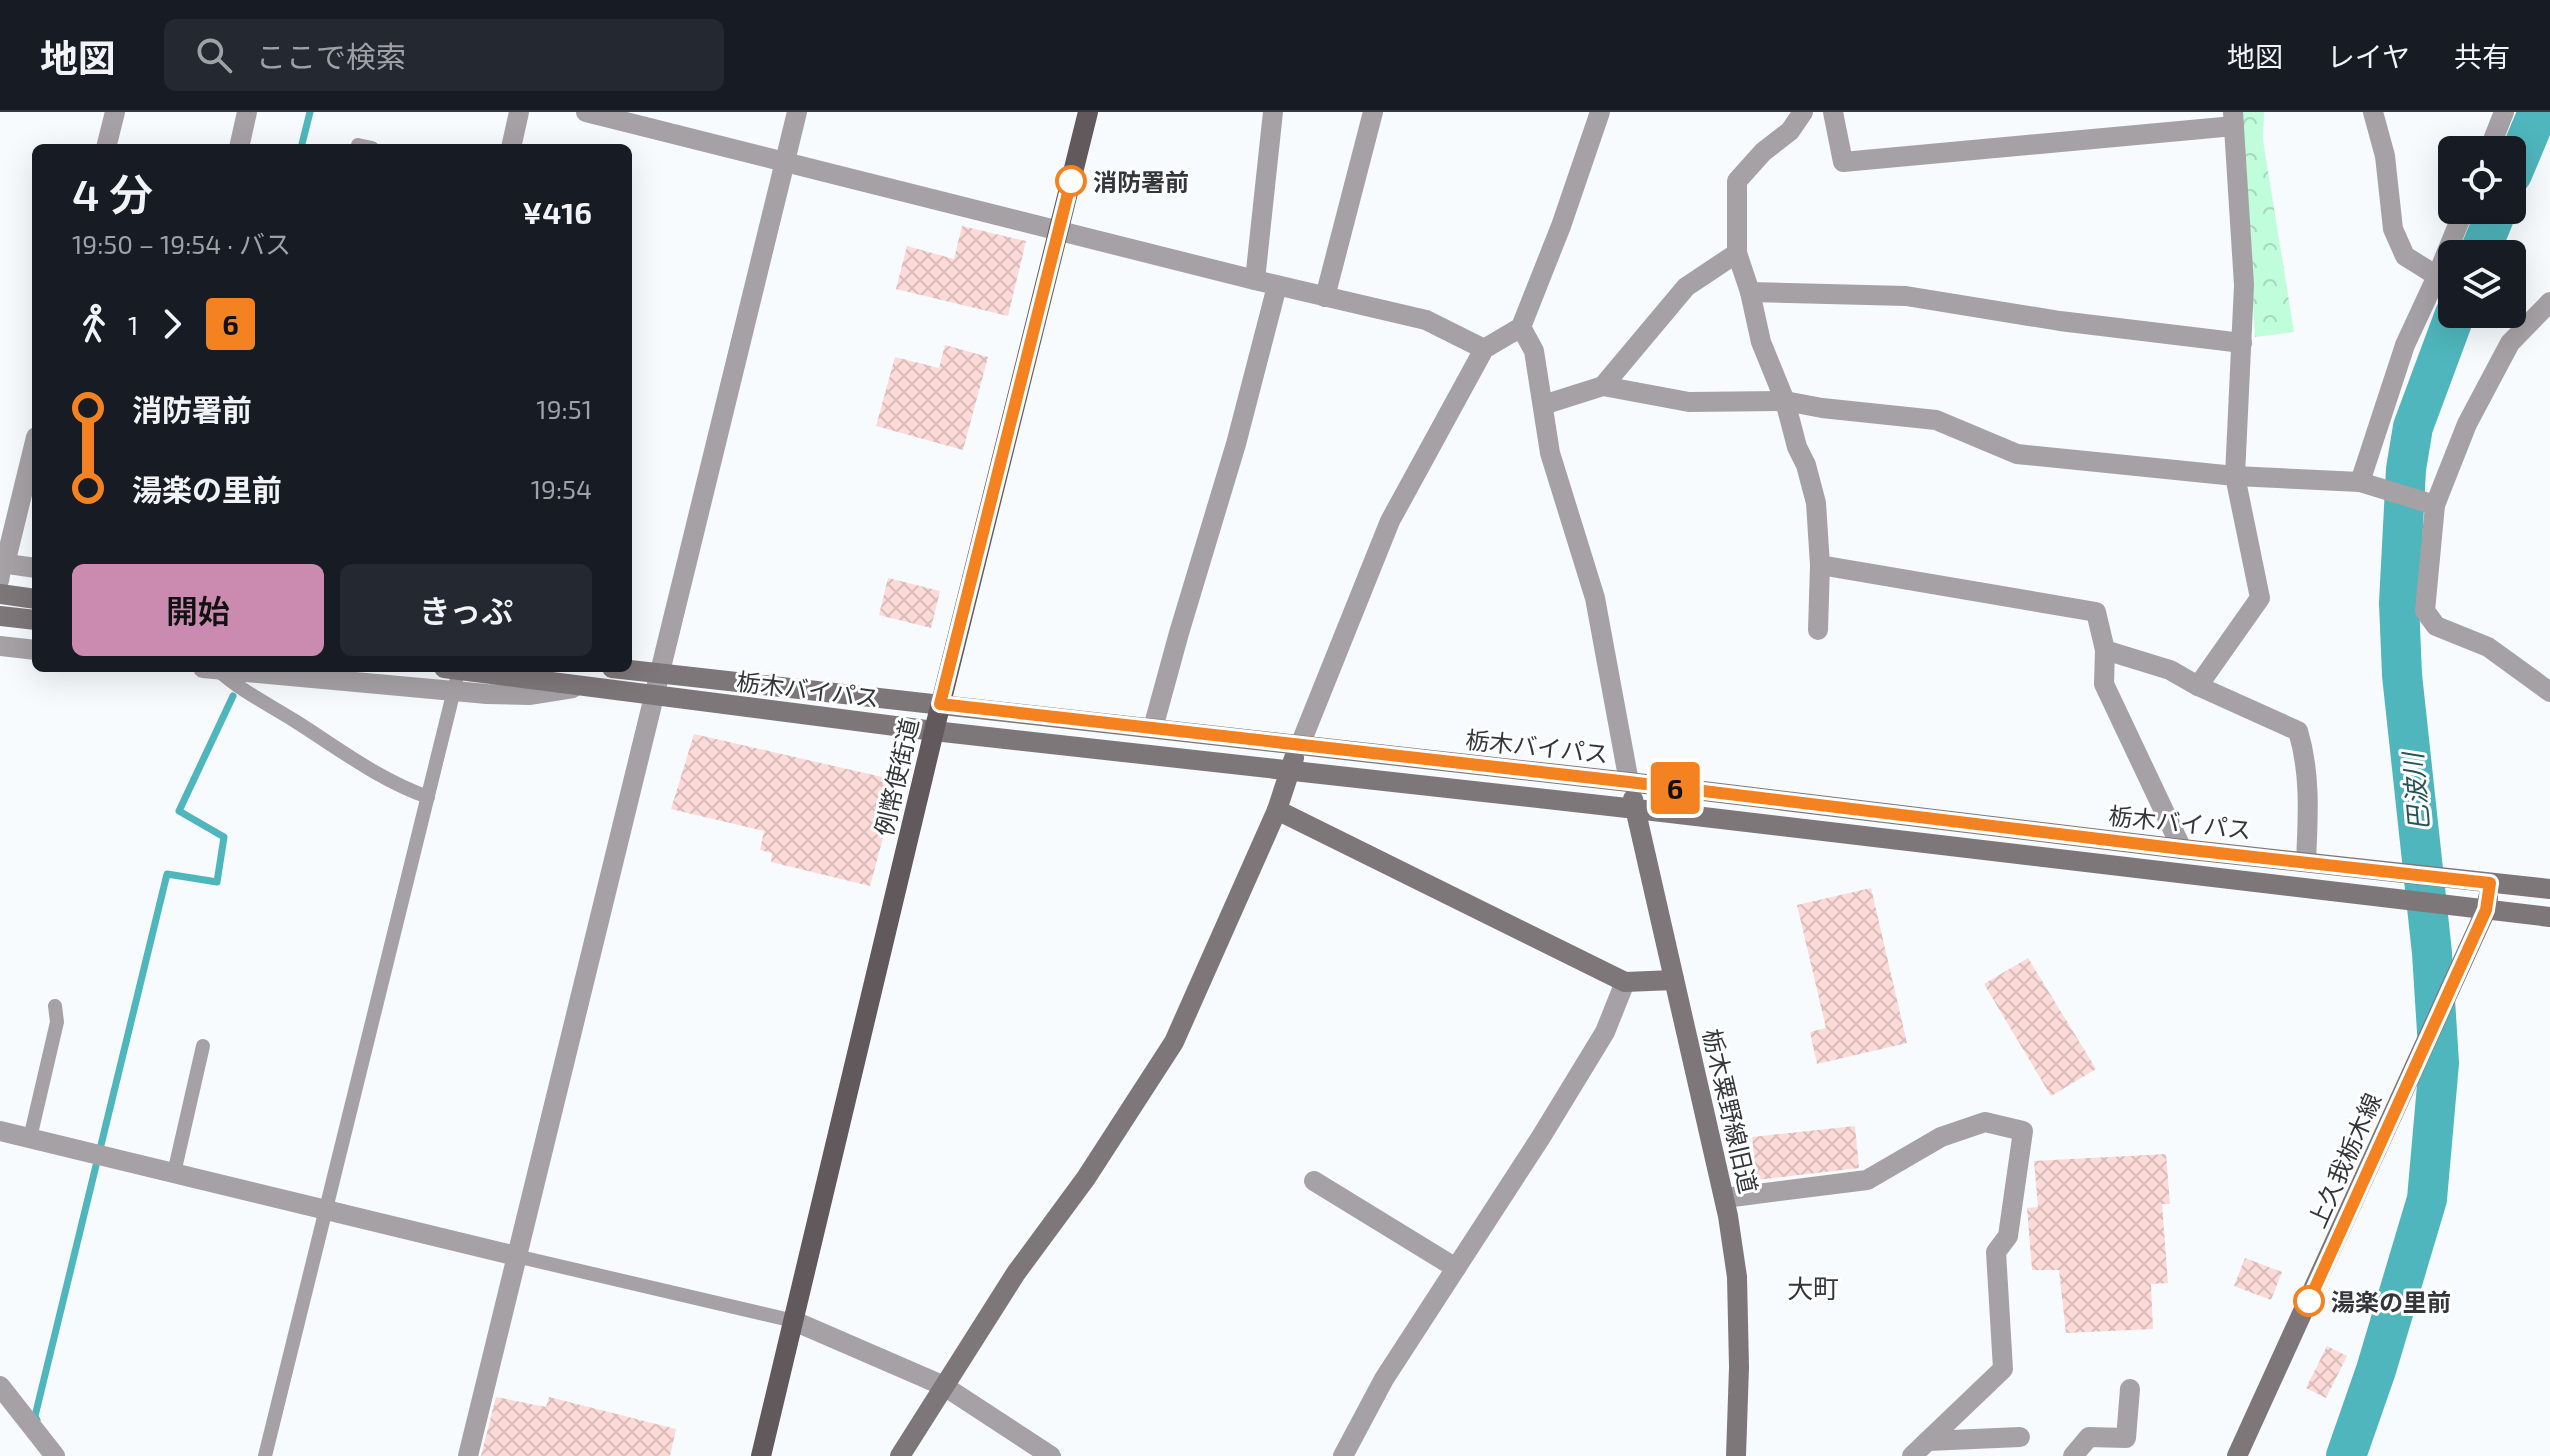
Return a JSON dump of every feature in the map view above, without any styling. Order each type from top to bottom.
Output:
[{"type":"main road","name":"例幣使街道","points":[[761,1456],[940,704],[1088,112]]},
{"type":"main road","points":[[2,576],[32,596]]},
{"type":"main road","points":[[0,616],[32,620]]},
{"type":"main road","name":"栃木バイパス","points":[[632,670],[2550,889]]},
{"type":"main road","name":"栃木バイパス","points":[[472,672],[934,731],[1636,809],[2550,917]]},
{"type":"main road","points":[[900,1456],[1016,1273],[1086,1178],[1174,1042],[1277,810],[1300,745]]},
{"type":"main road","name":"栃木粟野線旧道","points":[[1629,782],[1725,1198],[1737,1277],[1739,1367],[1736,1456]]},
{"type":"main road","points":[[1277,810],[1625,982],[1674,980]]},
{"type":"main road","name":"上久我栃木線","points":[[2237,1456],[2486,910],[2490,883]]},
{"type":"street","points":[[107,144],[115,112]]},
{"type":"street","points":[[240,144],[247,112]]},
{"type":"street","points":[[512,144],[519,112]]},
{"type":"street","points":[[586,112],[1277,286],[1426,320],[1484,349]]},
{"type":"street","points":[[468,1456],[558,1075],[661,674],[797,112]]},
{"type":"street","points":[[1255,280],[1273,112]]},
{"type":"street","points":[[1325,297],[1373,112]]},
{"type":"street","points":[[1300,745],[1390,521],[1484,349],[1521,327],[1561,226],[1600,112]]},
{"type":"street","points":[[1803,112],[1790,131],[1763,152],[1737,181],[1737,253],[1761,342],[1785,401],[1816,503],[1820,565],[1818,630]]},
{"type":"street","points":[[1833,112],[1843,162],[2233,119],[2244,285],[2235,476],[2260,598],[2198,686]]},
{"type":"street","points":[[2373,112],[2385,156],[2393,229],[2405,256],[2437,276]]},
{"type":"street","points":[[2495,136],[2504,112]]},
{"type":"street","points":[[2365,485],[2405,345],[2458,224]]},
{"type":"street","points":[[1603,386],[1686,287],[1737,253]]},
{"type":"street","points":[[1153,728],[1236,444],[1277,286]]},
{"type":"street","points":[[1750,292],[1906,296],[2060,321],[2242,343]]},
{"type":"street","points":[[2550,302],[2510,343],[2426,503],[2425,611],[2436,626],[2488,647],[2550,692]]},
{"type":"street","points":[[1521,327],[1534,351],[1550,453],[1595,598],[1629,782]]},
{"type":"street","points":[[1543,405],[1603,386],[1689,402],[1785,401],[1936,420],[2017,454],[2235,476],[2365,485],[2426,503]]},
{"type":"street","points":[[32,453],[2,576],[32,569]]},
{"type":"street","points":[[1820,565],[2096,612],[2105,650],[2104,684],[2182,849]]},
{"type":"street","points":[[0,646],[32,650]]},
{"type":"street","points":[[2105,650],[2170,670],[2298,731],[2305,752],[2309,801],[2306,862]]},
{"type":"street","points":[[244,672],[529,695],[582,687]]},
{"type":"street","points":[[1343,1456],[1384,1379],[1541,1137],[1605,1032],[1625,982]]},
{"type":"street","points":[[1725,1198],[1867,1180],[1941,1137],[1985,1122],[2023,1131],[2008,1236],[1996,1252],[2003,1369],[1912,1456]]},
{"type":"street","points":[[0,1131],[516,1256]]},
{"type":"street","points":[[1314,1181],[1456,1268]]},
{"type":"street","points":[[794,1321],[944,1386],[1051,1456]]},
{"type":"street","points":[[0,1386],[55,1456]]},
{"type":"street","points":[[2073,1456],[2089,1437],[2126,1438],[2130,1389]]},
{"type":"street","points":[[1928,1441],[2020,1437]]},
{"type":"lane","points":[[215,672],[382,777],[428,797]]},
{"type":"lane","points":[[265,1456],[454,691],[451,672]]},
{"type":"lane","points":[[30,1138],[57,1022],[55,1006]]},
{"type":"lane","points":[[174,1173],[203,1046]]},
{"type":"lane","points":[[516,1256],[794,1321]]},
{"type":"green space","points":[[2240,112],[2264,112],[2263,140],[2294,332],[2255,337]]},
{"type":"building","points":[[962,226],[1026,241],[1008,316],[896,289],[907,246],[954,259]]},
{"type":"building","points":[[945,345],[988,357],[963,450],[876,426],[895,357],[939,368]]},
{"type":"building","points":[[888,578],[940,591],[931,628],[879,615]]},
{"type":"building","points":[[694,734],[882,777],[894,797],[870,886],[771,862],[772,853],[760,850],[764,831],[671,809]]},
{"type":"building","points":[[1871,888],[1907,1043],[1817,1064],[1810,1032],[1826,1028],[1797,905]]},
{"type":"building","points":[[2028,958],[2096,1069],[2051,1096],[1984,984]]},
{"type":"building","points":[[1855,1126],[1859,1168],[1757,1180],[1752,1137]]},
{"type":"building","points":[[2166,1154],[2170,1204],[2162,1204],[2168,1283],[2151,1284],[2153,1329],[2066,1333],[2059,1270],[2032,1270],[2027,1208],[2038,1207],[2034,1161]]},
{"type":"building","points":[[2245,1258],[2282,1272],[2271,1300],[2234,1286]]},
{"type":"building","points":[[2327,1346],[2347,1356],[2326,1398],[2306,1388]]},
{"type":"building","points":[[496,1397],[546,1407],[549,1397],[676,1429],[670,1456],[481,1456]]},
{"type":"waterway","points":[[302,144],[310,112]]},
{"type":"waterway","name":"巴波川","points":[[2526,141],[2538,112]]},
{"type":"waterway","name":"巴波川","points":[[2485,240],[2491,224]]},
{"type":"waterway","name":"巴波川","points":[[2346,1456],[2376,1370],[2427,1199],[2439,1063],[2432,953],[2402,675],[2399,603],[2406,469],[2413,427],[2450,328]]},
{"type":"waterway","points":[[37,1420],[35,1416],[167,874],[217,882],[224,837],[179,811],[233,696]]},
{"type":"bus line","name":"6","points":[[1071,181],[940,704],[2490,883],[2486,910],[2309,1301]]},
{"type":"place","name":"消防署前","points":[[1071,181]]},
{"type":"place","name":"湯楽の里前","points":[[2309,1301]]},
{"type":"district","name":"大町","points":[[1813,1287]]}]
